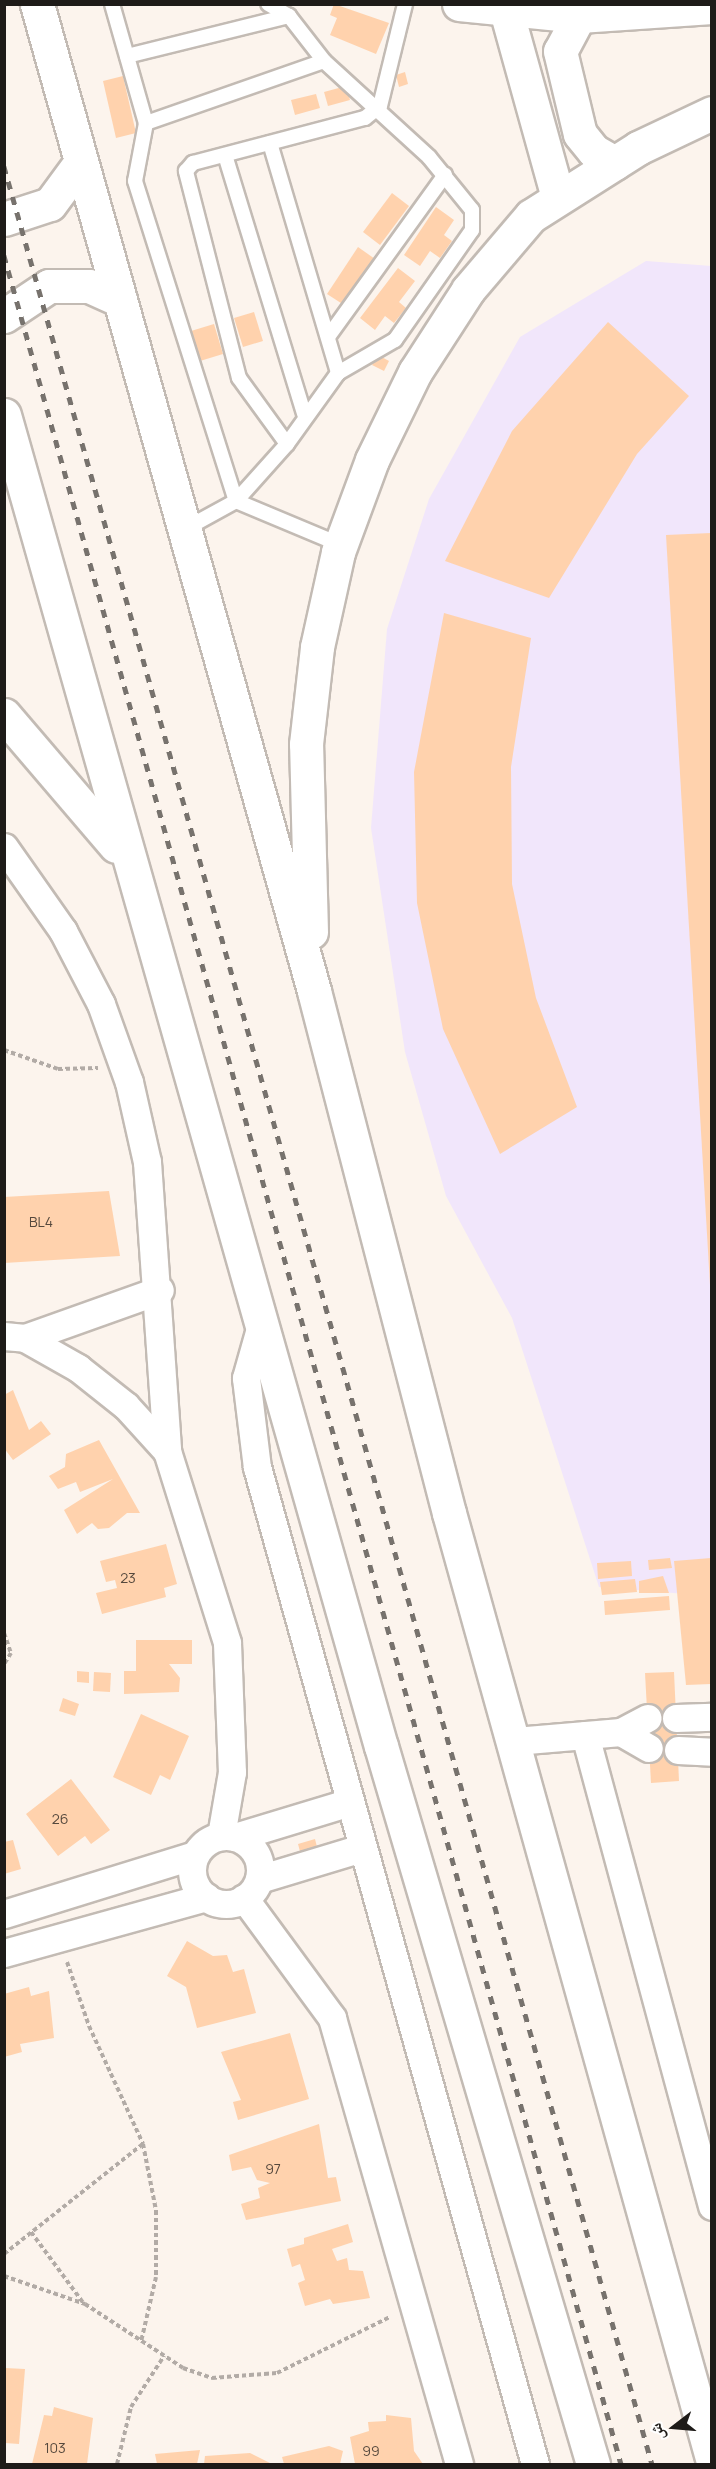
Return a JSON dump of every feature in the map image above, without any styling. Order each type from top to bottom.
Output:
[{"type":"main road","points":[[37,4],[314,991],[449,1513],[515,1741],[711,2458]]},
{"type":"main road","points":[[459,4],[579,16],[711,8]]},
{"type":"main road","points":[[506,10],[558,197]]},
{"type":"main road","points":[[579,16],[560,51],[577,124],[594,152],[615,163]]},
{"type":"main road","points":[[314,991],[306,744],[317,647],[341,545],[372,460],[415,372],[468,290],[531,216],[615,163],[711,113]]},
{"type":"main road","points":[[4,219],[50,204],[81,162]]},
{"type":"main road","points":[[4,316],[49,286],[89,286],[120,300]]},
{"type":"main road","points":[[4,415],[128,861],[261,1325],[593,2464]]},
{"type":"main road","points":[[4,715],[82,801],[128,861]]},
{"type":"street","points":[[4,847],[63,931],[100,1004],[122,1063],[147,1162],[160,1290],[167,1451],[227,1643],[232,1772],[228,1836]]},
{"type":"street","points":[[15,1337],[160,1290]]},
{"type":"street","points":[[261,1325],[246,1378],[247,1418],[362,1848],[536,2464]]},
{"type":"street","points":[[15,1337],[110,1393],[167,1451]]},
{"type":"street","points":[[676,1718],[711,1717]]},
{"type":"street","points":[[515,1741],[621,1732],[647,1718]]},
{"type":"street","points":[[621,1732],[649,1748]]},
{"type":"street","points":[[585,1735],[711,2206]]},
{"type":"street","points":[[678,1750],[711,1752]]},
{"type":"street","points":[[4,1914],[195,1855],[228,1836],[350,1802]]},
{"type":"street","points":[[228,1836],[255,1853],[251,1888],[332,2018],[459,2464]]},
{"type":"street","points":[[4,1953],[206,1897],[229,1904],[251,1888],[362,1848]]},
{"type":"street","points":[[195,1855],[193,1878],[206,1897]]},
{"type":"lane","points":[[112,4],[146,123],[135,181],[236,501],[341,545]]},
{"type":"lane","points":[[185,530],[236,501],[287,444],[304,414],[338,373],[395,340],[472,230],[472,210],[445,176],[380,106],[324,61],[289,16],[268,4]]},
{"type":"lane","points":[[287,444],[239,378],[186,171],[225,155],[365,118],[380,106],[405,4]]},
{"type":"lane","points":[[127,56],[289,16]]},
{"type":"lane","points":[[146,123],[324,61]]},
{"type":"lane","points":[[270,143],[338,373]]},
{"type":"lane","points":[[225,155],[304,414]]},
{"type":"lane","points":[[328,337],[445,176]]},
{"type":"path","points":[[4,1050],[58,1069],[122,1063]]},
{"type":"path","points":[[4,1633],[11,1653],[4,1664]]},
{"type":"path","points":[[59,1938],[89,2026],[143,2144],[156,2210],[156,2277],[141,2342]]},
{"type":"path","points":[[4,2254],[143,2144]]},
{"type":"path","points":[[31,2232],[85,2304]]},
{"type":"path","points":[[4,2276],[85,2304],[164,2356],[212,2378],[266,2375],[303,2364],[414,2305]]},
{"type":"path","points":[[117,2464],[132,2407],[164,2356]]},
{"type":"shaded area","points":[[646,261],[711,266],[711,1596],[599,1587],[512,1318],[446,1196],[405,1052],[371,828],[387,629],[429,499],[520,337]]},
{"type":"building","points":[[334,4],[389,23],[376,54],[330,35],[337,18],[330,15]]},
{"type":"building","points":[[405,72],[408,84],[399,87],[396,75]]},
{"type":"building","points":[[123,76],[136,133],[116,138],[103,81]]},
{"type":"building","points":[[346,86],[350,100],[328,106],[324,92]]},
{"type":"building","points":[[316,94],[320,108],[295,115],[291,100]]},
{"type":"building","points":[[392,193],[409,206],[380,245],[363,232]]},
{"type":"building","points":[[436,207],[454,220],[444,235],[452,241],[440,258],[430,251],[420,266],[404,255]]},
{"type":"building","points":[[358,247],[375,259],[344,305],[327,294]]},
{"type":"building","points":[[398,268],[415,281],[399,302],[406,308],[394,323],[385,316],[375,330],[360,318]]},
{"type":"building","points":[[254,312],[263,341],[243,347],[234,318]]},
{"type":"building","points":[[608,322],[689,396],[637,454],[549,598],[445,561],[512,431]]},
{"type":"building","points":[[214,324],[223,354],[200,361],[191,331]]},
{"type":"building","points":[[378,355],[389,361],[384,371],[372,365]]},
{"type":"building","points":[[711,533],[711,1285],[710,1285],[666,535]]},
{"type":"building","points":[[444,613],[531,638],[511,767],[512,884],[536,998],[577,1107],[500,1154],[443,1029],[417,903],[414,772]]},
{"type":"building","points":[[109,1191],[120,1256],[4,1263],[4,1197]]},
{"type":"building","points":[[13,1390],[29,1430],[41,1421],[51,1434],[13,1460],[4,1448],[4,1395]]},
{"type":"building","points":[[99,1440],[140,1513],[127,1513],[109,1528],[98,1529],[92,1523],[77,1534],[64,1510],[113,1479],[80,1492],[76,1482],[58,1489],[49,1476],[65,1467],[66,1454]]},
{"type":"building","points":[[166,1544],[177,1584],[164,1588],[166,1597],[102,1614],[96,1593],[117,1588],[115,1580],[106,1582],[100,1561]]},
{"type":"building","points":[[670,1558],[672,1568],[649,1570],[648,1560]]},
{"type":"building","points":[[711,1558],[711,1684],[686,1685],[674,1561]]},
{"type":"building","points":[[631,1561],[632,1576],[598,1579],[597,1563]]},
{"type":"building","points":[[663,1576],[669,1593],[639,1593],[639,1581]]},
{"type":"building","points":[[635,1579],[637,1592],[602,1595],[600,1582]]},
{"type":"building","points":[[669,1596],[670,1610],[605,1615],[604,1601]]},
{"type":"building","points":[[136,1640],[192,1640],[192,1664],[169,1664],[180,1678],[179,1692],[124,1694],[124,1671],[136,1671]]},
{"type":"building","points":[[77,1671],[89,1672],[89,1683],[77,1682]]},
{"type":"building","points":[[94,1672],[111,1673],[110,1692],[93,1691]]},
{"type":"building","points":[[674,1672],[679,1781],[651,1783],[645,1673]]},
{"type":"building","points":[[63,1698],[79,1704],[75,1716],[59,1711]]},
{"type":"building","points":[[141,1714],[189,1736],[170,1780],[160,1775],[151,1795],[113,1777]]},
{"type":"building","points":[[71,1779],[110,1830],[91,1844],[85,1836],[58,1856],[26,1814]]},
{"type":"building","points":[[315,1839],[319,1855],[302,1859],[298,1844]]},
{"type":"building","points":[[13,1840],[21,1869],[4,1874],[4,1842]]},
{"type":"building","points":[[187,1941],[213,1956],[227,1955],[233,1972],[244,1969],[256,2013],[197,2028],[186,1987],[167,1976]]},
{"type":"building","points":[[29,1987],[31,1996],[49,1991],[54,2038],[20,2044],[22,2052],[4,2057],[4,1994]]},
{"type":"building","points":[[290,2033],[309,2099],[238,2120],[233,2102],[241,2100],[221,2052]]},
{"type":"building","points":[[319,2124],[328,2178],[336,2177],[341,2201],[246,2220],[241,2204],[260,2198],[258,2188],[270,2183],[257,2180],[251,2167],[232,2171],[229,2155]]},
{"type":"building","points":[[348,2224],[353,2242],[332,2249],[337,2261],[347,2258],[349,2270],[363,2271],[370,2298],[333,2304],[330,2299],[305,2306],[298,2283],[305,2280],[300,2264],[292,2267],[287,2249],[304,2244],[304,2238]]},
{"type":"building","points":[[5,2368],[25,2369],[19,2444],[5,2443]]},
{"type":"building","points":[[54,2407],[93,2418],[87,2464],[32,2464],[44,2415],[52,2416]]},
{"type":"building","points":[[386,2415],[411,2418],[414,2451],[423,2464],[355,2464],[350,2437],[369,2431],[368,2422],[386,2421]]},
{"type":"building","points":[[329,2446],[343,2451],[340,2464],[284,2464],[282,2457]]},
{"type":"building","points":[[200,2450],[197,2464],[157,2464],[155,2454]]},
{"type":"building","points":[[250,2453],[272,2464],[204,2464],[205,2456]]},
{"type":"railway","points":[[4,166],[652,2464]]},
{"type":"railway","points":[[4,255],[621,2464]]}]
